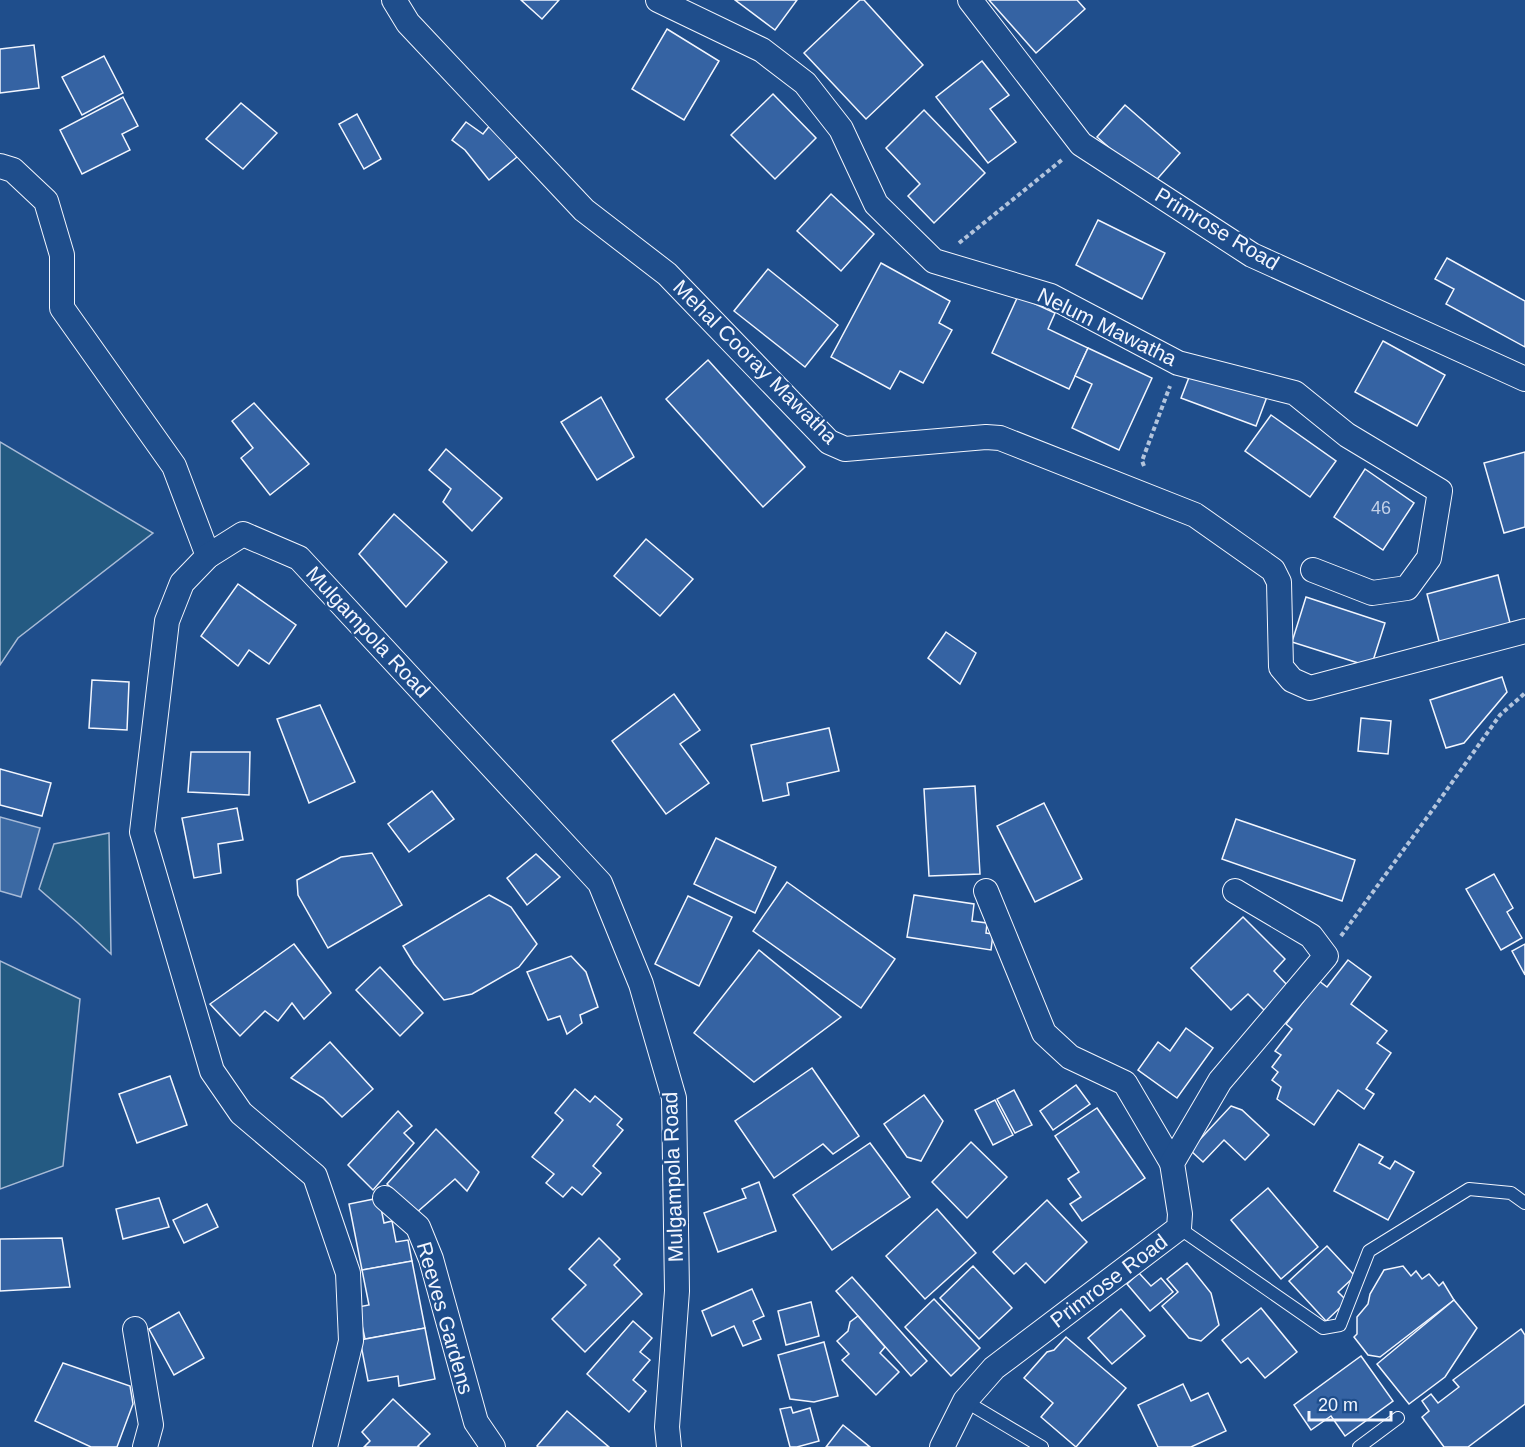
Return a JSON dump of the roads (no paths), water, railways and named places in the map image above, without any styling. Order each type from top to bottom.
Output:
[{"type":"street","name":"Mehal Cooray Mawatha","points":[[394,0],[408,23],[584,210],[667,274],[829,442],[845,449],[986,436],[1000,438],[1195,515],[1273,570],[1279,582],[1281,667],[1292,680],[1310,688],[1525,631]]},
{"type":"street","name":"Nelum Mawatha","points":[[658,0],[762,50],[805,83],[841,129],[876,204],[934,261],[1051,296],[1178,363],[1295,393],[1347,435],[1440,491],[1429,558],[1407,588],[1372,593],[1313,570]]},
{"type":"street","name":"Primrose Road","points":[[970,0],[1082,144],[1252,255],[1525,379]]},
{"type":"street","points":[[0,166],[14,170],[46,201],[62,255],[62,308],[174,466],[208,556]]},
{"type":"street","name":"Mulgampola Road","points":[[325,1447],[351,1341],[348,1273],[315,1176],[241,1113],[212,1071],[142,832],[166,621],[182,583],[208,556],[243,534],[299,558],[600,883],[641,984],[674,1098],[677,1291],[667,1427],[669,1447]]},
{"type":"street","points":[[986,891],[1044,1033],[1070,1057],[1125,1083],[1172,1163],[1220,1081],[1326,957],[1311,936],[1234,891]]},
{"type":"street","name":"Primrose Road","points":[[942,1447],[965,1401],[994,1368],[1179,1228],[1180,1214],[1172,1163]]},
{"type":"street","name":"Reeves Gardens","points":[[385,1198],[418,1227],[431,1259],[476,1422],[493,1447]]},
{"type":"street","points":[[135,1329],[152,1425],[145,1447]]},
{"type":"lane","points":[[1179,1228],[1323,1328],[1341,1324],[1369,1251],[1469,1189],[1511,1192],[1525,1203]]},
{"type":"lane","points":[[965,1401],[1042,1447]]},
{"type":"lane","points":[[1359,1447],[1398,1418]]}]
